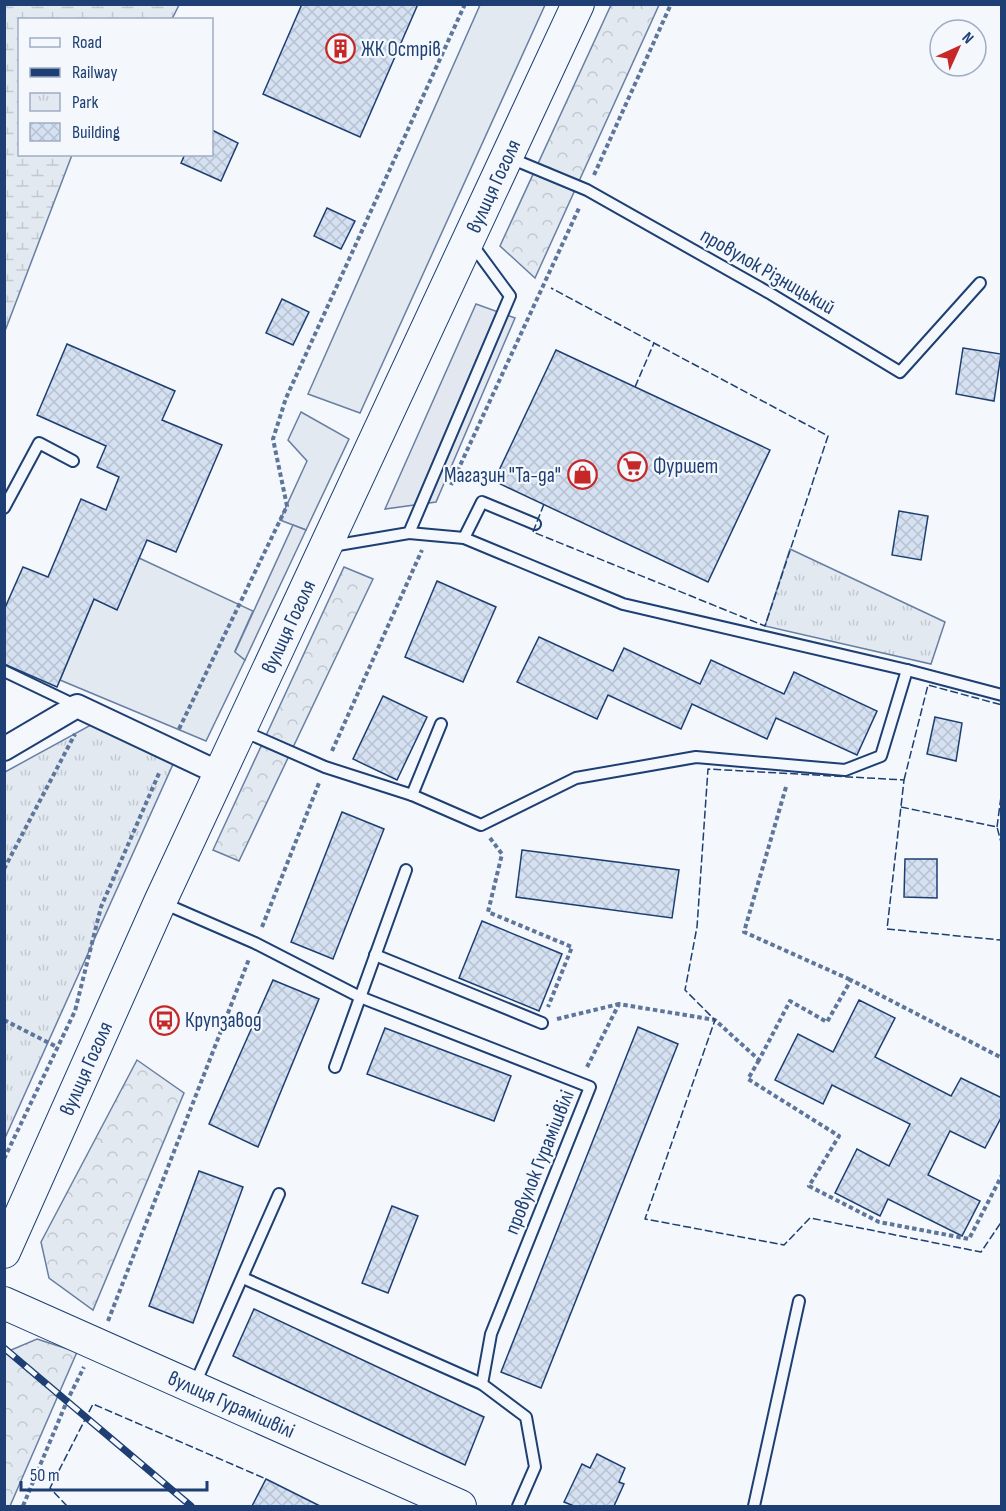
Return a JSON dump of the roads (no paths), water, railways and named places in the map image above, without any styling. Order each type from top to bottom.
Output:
[{"type":"street","name":"вулиця Гоголя","points":[[4,1252],[219,773],[578,4]]},
{"type":"street","points":[[4,749],[77,706],[219,773]]},
{"type":"street","name":"вулиця Гурамішвілі","points":[[4,1303],[460,1506]]},
{"type":"lane","name":"провулок Різницький","points":[[507,156],[587,190],[771,294],[900,372],[980,283]]},
{"type":"lane","points":[[410,533],[510,296],[467,238]]},
{"type":"lane","points":[[4,508],[39,443],[73,461]]},
{"type":"lane","points":[[464,538],[482,502],[535,524]]},
{"type":"lane","points":[[326,547],[410,533],[464,538],[623,604],[907,670],[1002,695]]},
{"type":"lane","points":[[240,730],[325,767],[412,795],[481,825],[576,778],[696,757],[845,770],[881,756],[907,670]]},
{"type":"lane","points":[[4,671],[77,706]]},
{"type":"lane","points":[[412,795],[441,724]]},
{"type":"lane","points":[[335,1067],[406,870]]},
{"type":"lane","name":"провулок Гурамішвілі","points":[[160,902],[255,943],[360,997],[580,1081],[590,1087],[491,1334],[482,1384]]},
{"type":"lane","points":[[375,955],[542,1023]]},
{"type":"lane","points":[[194,1386],[279,1194]]},
{"type":"lane","points":[[243,1278],[482,1384],[526,1417],[535,1467],[518,1506]]},
{"type":"lane","points":[[754,1506],[799,1301]]},
{"type":"railway","points":[[4,1348],[191,1506]]},
{"type":"place","name":"ЖК Острів","points":[[340,49]]},
{"type":"place","name":"Фуршет","points":[[632,466]]},
{"type":"place","name":"Магазин \"Та-да\"","points":[[582,475]]},
{"type":"place","name":"Крупзавод","points":[[164,1020]]}]
